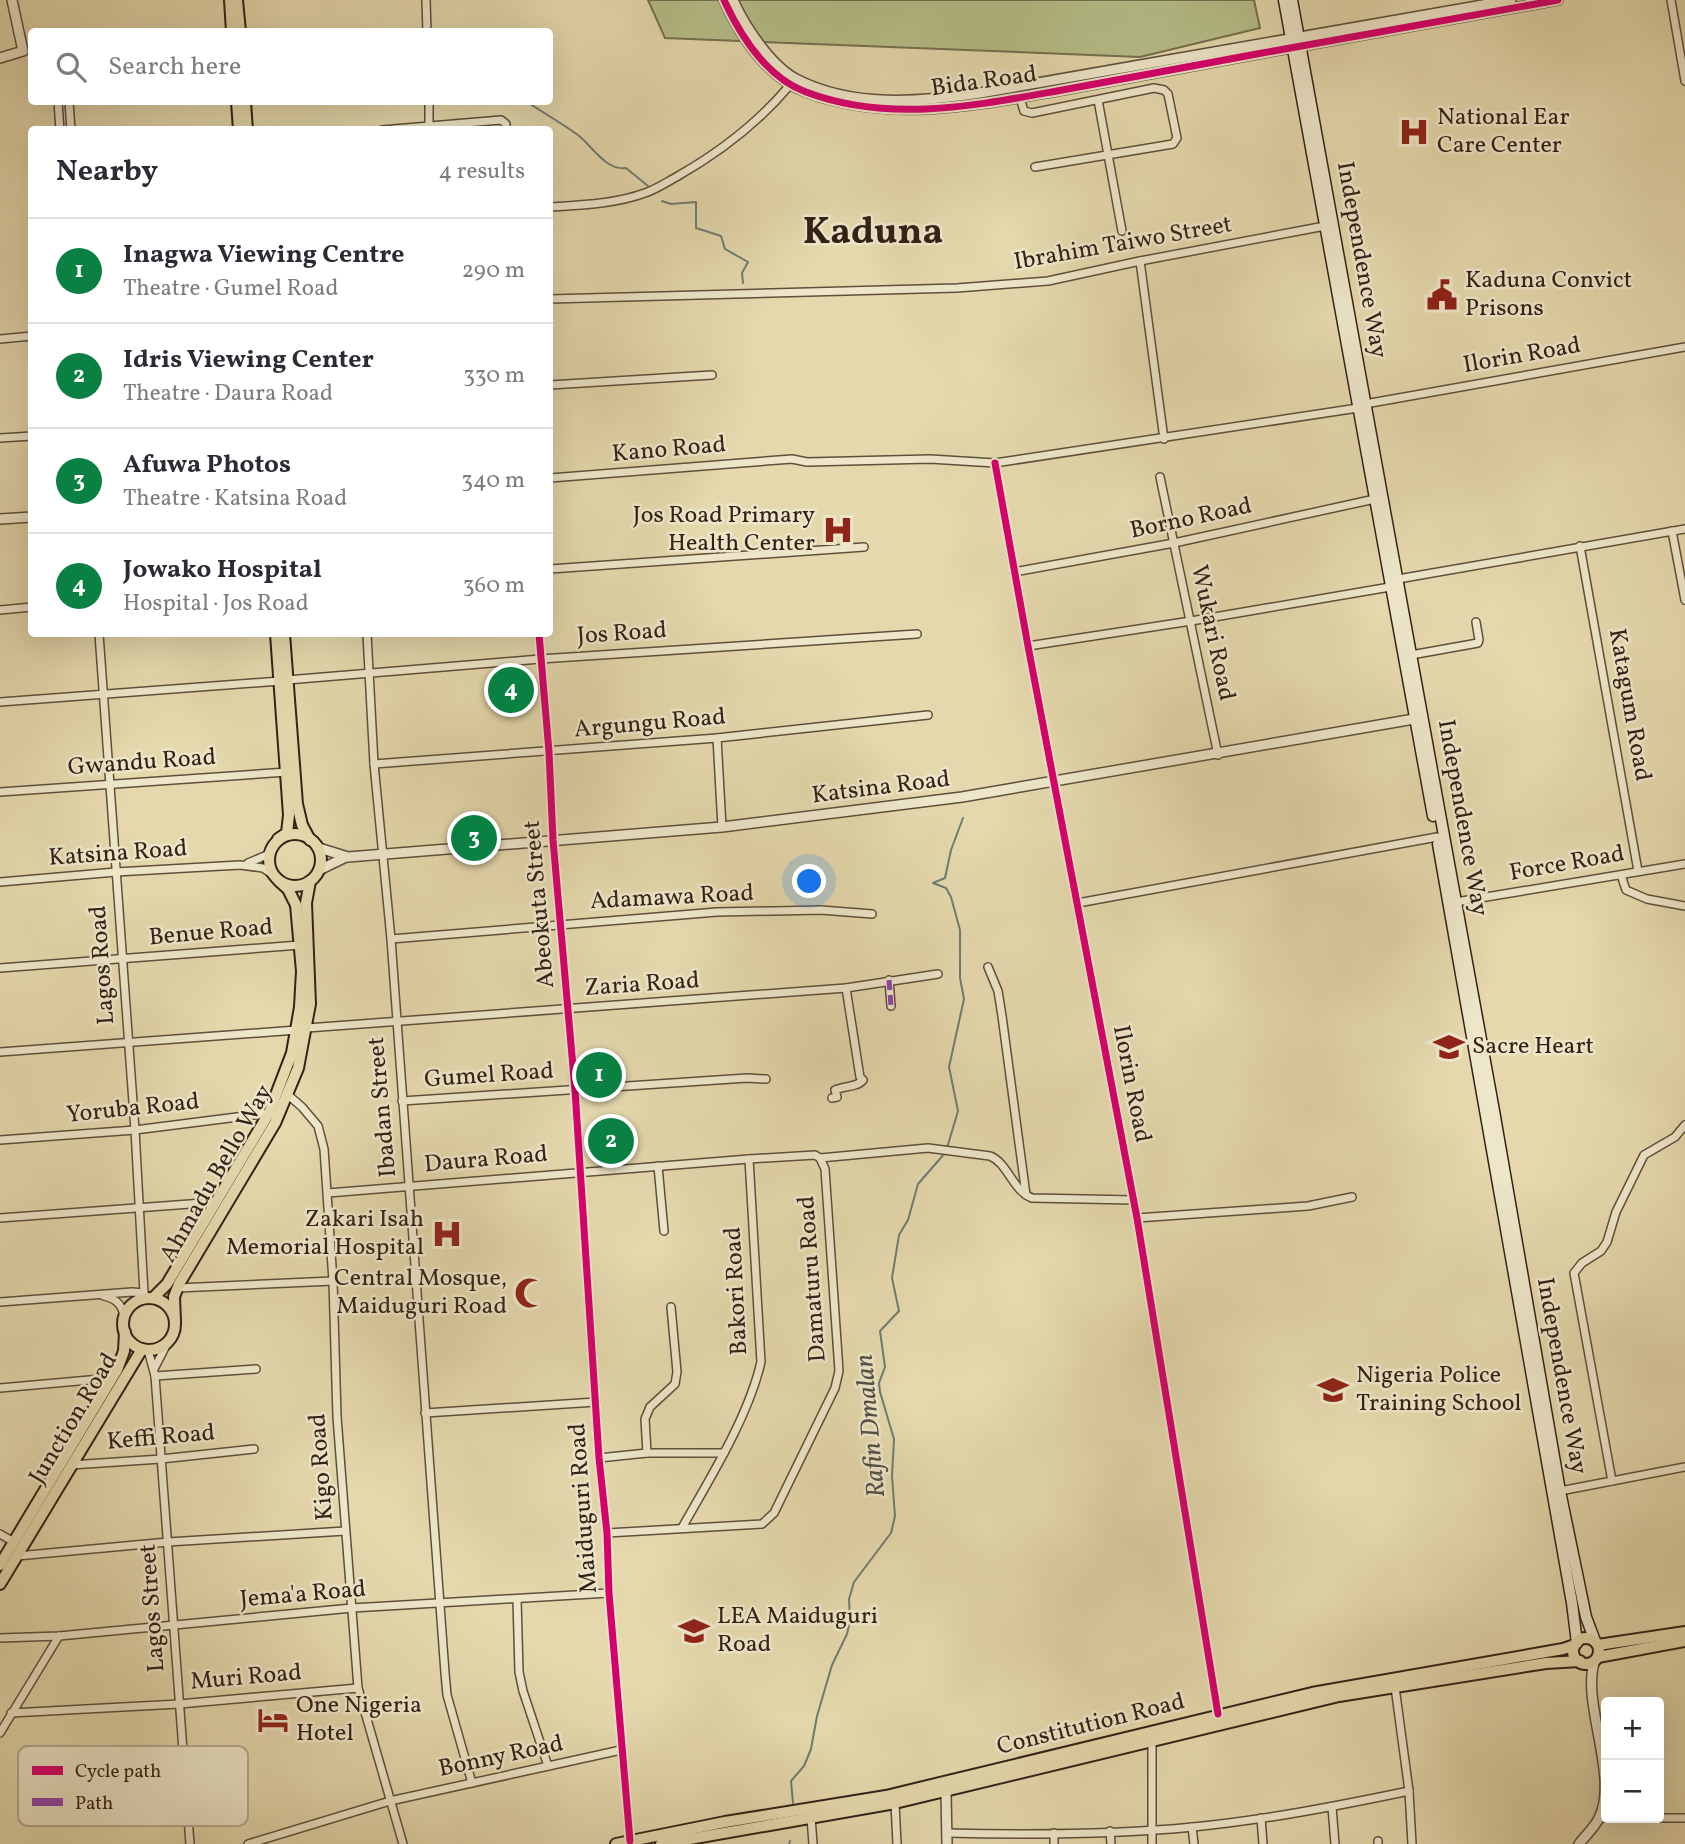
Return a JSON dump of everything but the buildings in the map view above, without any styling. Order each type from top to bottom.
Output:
[{"type":"main road","points":[[230,0],[232,28]]},
{"type":"main road","points":[[237,0],[240,28]]},
{"type":"main road","name":"Independence Way","points":[[1284,0],[1296,43],[1394,583],[1414,719],[1572,1603],[1576,1644]]},
{"type":"main road","name":"Independence Way","points":[[1292,0],[1296,43],[1325,226],[1362,406],[1375,499],[1411,655],[1560,1491],[1586,1617],[1596,1651]]},
{"type":"main road","points":[[237,105],[239,126]]},
{"type":"main road","points":[[245,105],[247,126]]},
{"type":"main road","points":[[277,637],[284,681],[297,804],[302,825],[314,844],[321,863],[310,881],[295,886],[276,878],[268,861],[275,843],[287,832],[289,825],[284,681],[284,637]]},
{"type":"main road","points":[[275,843],[292,833],[306,836],[314,844]]},
{"type":"main road","name":"Ahmadu Bello Way","points":[[175,1321],[173,1304],[177,1288],[275,1122],[298,1068],[302,990],[296,905],[288,889],[276,878]]},
{"type":"main road","name":"Ahmadu Bello Way","points":[[149,1297],[163,1290],[217,1202],[269,1112],[285,1075],[302,1029],[311,987],[306,903],[310,881]]},
{"type":"main road","points":[[149,1297],[167,1306],[175,1321],[173,1335],[168,1342],[145,1349],[134,1345],[125,1332],[124,1320],[132,1304],[149,1297]]},
{"type":"main road","name":"Junction Road","points":[[0,1565],[113,1378],[124,1351],[125,1332]]},
{"type":"main road","name":"Junction Road","points":[[0,1584],[145,1349]]},
{"type":"main road","points":[[1596,1651],[1685,1632]]},
{"type":"main road","name":"Constitution Road","points":[[661,1844],[781,1818],[1048,1762],[1152,1741],[1297,1706],[1546,1662],[1581,1662],[1596,1651],[1585,1638],[1563,1649],[1339,1688],[1219,1714],[1048,1762],[946,1792],[895,1804],[811,1817],[796,1815]]},
{"type":"main road","points":[[1596,1651],[1630,1651],[1685,1641]]},
{"type":"main road","points":[[1576,1644],[1574,1652],[1581,1662]]},
{"type":"main road","name":"Constitution Road","points":[[616,1844],[781,1818]]},
{"type":"street","points":[[0,58],[27,51],[12,0]]},
{"type":"street","points":[[426,0],[427,28]]},
{"type":"street","name":"Bida Road","points":[[724,0],[748,43],[776,76],[790,85],[838,102],[877,109],[1020,98],[1296,43]]},
{"type":"street","name":"Bida Road","points":[[733,0],[757,40],[782,69],[794,78],[837,93],[927,105],[980,93],[1296,43]]},
{"type":"street","points":[[1296,43],[1510,0]]},
{"type":"street","points":[[1296,43],[1558,0]]},
{"type":"street","points":[[1671,0],[1685,80]]},
{"type":"street","points":[[553,207],[593,204],[646,193],[709,159],[768,111],[790,85]]},
{"type":"street","points":[[1020,98],[1024,111],[1031,113],[1160,88],[1168,94],[1174,120],[1177,138],[1173,144],[1035,167]]},
{"type":"street","points":[[1098,100],[1122,231]]},
{"type":"street","points":[[58,105],[60,126]]},
{"type":"street","points":[[69,105],[71,126]]},
{"type":"street","points":[[429,105],[429,125]]},
{"type":"street","points":[[420,126],[505,126]]},
{"type":"street","name":"Ibrahim Taiwo Street","points":[[553,299],[957,288],[1048,281],[1325,226]]},
{"type":"street","points":[[1140,261],[1164,439]]},
{"type":"street","points":[[0,339],[28,336]]},
{"type":"street","name":"Ilorin Road","points":[[1219,1714],[1134,1200],[1027,646],[995,463],[1164,439],[1685,349]]},
{"type":"street","points":[[553,385],[712,376]]},
{"type":"street","points":[[0,438],[28,436]]},
{"type":"street","name":"Kano Road","points":[[553,478],[792,459],[807,462],[930,459],[995,463]]},
{"type":"street","name":"Wukari Road","points":[[1160,477],[1218,755]]},
{"type":"street","name":"Borno Road","points":[[1014,572],[1174,543],[1375,499]]},
{"type":"street","points":[[0,519],[28,517]]},
{"type":"street","points":[[1027,646],[1191,621],[1580,546],[1685,529]]},
{"type":"street","points":[[1672,531],[1685,600]]},
{"type":"street","name":"Katagum Road","points":[[1580,546],[1638,871]]},
{"type":"street","points":[[553,569],[864,547]]},
{"type":"street","points":[[0,610],[28,607]]},
{"type":"street","points":[[1411,655],[1478,643],[1476,622]]},
{"type":"street","name":"Jos Road","points":[[0,702],[284,681],[369,671],[917,634]]},
{"type":"street","name":"Lagos Road","points":[[99,637],[149,1297]]},
{"type":"street","name":"Ibadan Street","points":[[367,637],[374,764],[391,939],[447,1695],[472,1783]]},
{"type":"street","name":"Abeokuta Street","points":[[539,637],[553,840],[575,1090],[579,1172]]},
{"type":"street","name":"Argungu Road","points":[[374,764],[717,738],[928,715]]},
{"type":"street","name":"Katsina Road","points":[[314,844],[331,854],[348,857],[722,827],[962,797],[1218,755],[1414,719]]},
{"type":"street","points":[[717,738],[722,827]]},
{"type":"street","name":"Gwandu Road","points":[[0,792],[287,772]]},
{"type":"street","points":[[1078,903],[1437,836]]},
{"type":"street","name":"Katsina Road","points":[[240,865],[267,855],[275,843]]},
{"type":"street","name":"Katsina Road","points":[[319,870],[348,857]]},
{"type":"street","name":"Force Road","points":[[1456,902],[1685,864]]},
{"type":"street","name":"Katsina Road","points":[[0,882],[240,865],[263,868],[276,878]]},
{"type":"street","points":[[1621,876],[1626,890],[1647,899],[1685,906]]},
{"type":"street","name":"Adamawa Road","points":[[391,939],[717,912],[821,910],[872,914]]},
{"type":"street","name":"Benue Road","points":[[0,968],[299,945]]},
{"type":"street","points":[[988,967],[998,991],[1026,1196],[1134,1200]]},
{"type":"street","name":"Zaria Road","points":[[0,1052],[846,988],[938,974]]},
{"type":"street","points":[[889,980],[891,1006]]},
{"type":"street","points":[[832,1098],[837,1097],[835,1090],[858,1085],[863,1080],[860,1077],[846,988]]},
{"type":"street","name":"Gumel Road","points":[[402,1101],[747,1077],[766,1080]]},
{"type":"street","name":"Kigo Road","points":[[288,1094],[318,1126],[324,1149],[333,1281],[337,1417],[358,1688],[403,1844]]},
{"type":"street","name":"Yoruba Road","points":[[0,1140],[135,1130],[269,1112]]},
{"type":"street","points":[[1612,1481],[1574,1273],[1582,1263],[1601,1251],[1607,1242],[1616,1212],[1644,1155],[1675,1137],[1685,1125]]},
{"type":"street","name":"Daura Road","points":[[328,1193],[915,1148],[947,1150],[998,1159],[1013,1183],[1026,1196]]},
{"type":"street","name":"Damaturu Road","points":[[607,1533],[762,1524],[769,1520],[835,1388],[839,1371],[825,1169],[817,1157]]},
{"type":"street","name":"Bakori Road","points":[[682,1528],[724,1453],[757,1379],[761,1362],[749,1159]]},
{"type":"street","points":[[658,1166],[664,1231]]},
{"type":"street","name":"Maiduguri Road","points":[[579,1172],[630,1841]]},
{"type":"street","points":[[1137,1218],[1308,1206],[1352,1197]]},
{"type":"street","points":[[0,1218],[217,1202]]},
{"type":"street","points":[[177,1288],[333,1281]]},
{"type":"street","points":[[0,1302],[132,1292],[149,1297]]},
{"type":"street","points":[[97,1294],[119,1303],[124,1320]]},
{"type":"street","points":[[647,1453],[645,1419],[650,1407],[675,1384],[677,1372],[671,1307]]},
{"type":"street","points":[[168,1342],[161,1352],[154,1373],[256,1369]]},
{"type":"street","name":"Lagos Street","points":[[145,1349],[154,1373],[182,1746]]},
{"type":"street","points":[[0,1388],[113,1378]]},
{"type":"street","points":[[425,1413],[596,1402]]},
{"type":"street","name":"Keffi Road","points":[[71,1465],[254,1449]]},
{"type":"street","points":[[599,1458],[647,1453],[724,1453]]},
{"type":"street","points":[[1560,1491],[1685,1466]]},
{"type":"street","points":[[17,1556],[168,1542],[345,1531]]},
{"type":"street","points":[[0,1534],[14,1542]]},
{"type":"street","name":"Jema'a Road","points":[[0,1638],[59,1636],[352,1608],[441,1605],[609,1593]]},
{"type":"street","points":[[517,1599],[519,1672],[548,1766]]},
{"type":"street","points":[[0,1733],[59,1636]]},
{"type":"street","points":[[1578,1844],[1600,1818],[1605,1788],[1592,1679],[1596,1651]]},
{"type":"street","points":[[1581,1662],[1592,1679]]},
{"type":"street","points":[[1395,1687],[1409,1791],[1412,1844]]},
{"type":"street","name":"Muri Road","points":[[11,1713],[179,1704],[358,1688]]},
{"type":"street","points":[[1152,1741],[1152,1844]]},
{"type":"street","name":"Bonny Road","points":[[248,1844],[390,1801],[621,1750]]},
{"type":"street","points":[[947,1833],[1054,1833],[1192,1827],[1332,1807],[1409,1791]]},
{"type":"street","points":[[946,1792],[947,1844]]},
{"type":"street","points":[[895,1804],[897,1844]]},
{"type":"street","points":[[1332,1807],[1335,1844]]},
{"type":"street","points":[[811,1817],[813,1844]]},
{"type":"street","points":[[1261,1818],[1264,1844]]},
{"type":"street","points":[[1600,1818],[1685,1818]]},
{"type":"street","name":"Lagos Street","points":[[189,1826],[190,1844]]},
{"type":"street","points":[[1192,1827],[1194,1844]]},
{"type":"street","points":[[1110,1831],[1111,1844]]},
{"type":"street","points":[[1054,1833],[1054,1844]]},
{"type":"street","points":[[991,1834],[991,1844]]},
{"type":"green space","points":[[648,0],[1254,0],[1260,28],[1140,57],[665,38]]},
{"type":"waterway","points":[[532,105],[578,135],[605,162],[626,168],[648,186]]},
{"type":"waterway","points":[[662,201],[671,204],[696,202],[696,228],[721,236],[725,249],[748,262],[742,273],[743,283]]},
{"type":"waterway","name":"Rafin Dmalan","points":[[947,1148],[958,1111],[949,1067],[964,999],[960,978],[960,930],[946,888],[933,883],[945,878],[951,850],[963,818]]},
{"type":"waterway","name":"Rafin Dmalan","points":[[793,1803],[791,1781],[804,1766],[811,1749],[817,1716],[832,1665],[847,1634],[850,1620],[849,1599],[854,1582],[891,1533],[895,1516],[892,1476],[894,1439],[880,1392],[879,1383],[885,1367],[880,1331],[899,1311],[892,1278],[899,1235],[908,1220],[918,1184],[945,1153]]},
{"type":"marked path","points":[[889,980],[891,1006]]},
{"type":"cycle path","points":[[724,0],[738,28],[756,54],[792,85],[837,101],[899,109],[931,109],[1025,97],[1558,0]]},
{"type":"cycle path","points":[[995,463],[1137,1218],[1218,1714]]},
{"type":"cycle path","points":[[539,637],[553,840],[575,1090],[609,1593],[630,1841]]},
{"type":"place","name":"National Ear Care Center","points":[[1414,132]]},
{"type":"place","name":"Kaduna Convict Prisons","points":[[1442,295]]},
{"type":"place","name":"Jos Road Primary Health Center","points":[[838,530]]},
{"type":"place","name":"Jowako Hospital","points":[[511,690]]},
{"type":"place","name":"Afuwa Photos","points":[[474,838]]},
{"type":"place","name":"Sacre Heart","points":[[1449,1047]]},
{"type":"place","name":"Inagwa Viewing Centre","points":[[599,1075]]},
{"type":"place","name":"Idris Viewing Center","points":[[611,1141]]},
{"type":"place","name":"Zakari Isah Memorial Hospital","points":[[447,1234]]},
{"type":"place","name":"Central Mosque, Maiduguri Road","points":[[530,1293]]},
{"type":"place","name":"Nigeria Police Training School","points":[[1333,1390]]},
{"type":"place","name":"LEA Maiduguri Road","points":[[694,1631]]},
{"type":"place","name":"One Nigeria Hotel","points":[[273,1720]]},
{"type":"district","name":"Kaduna","points":[[873,233]]}]
